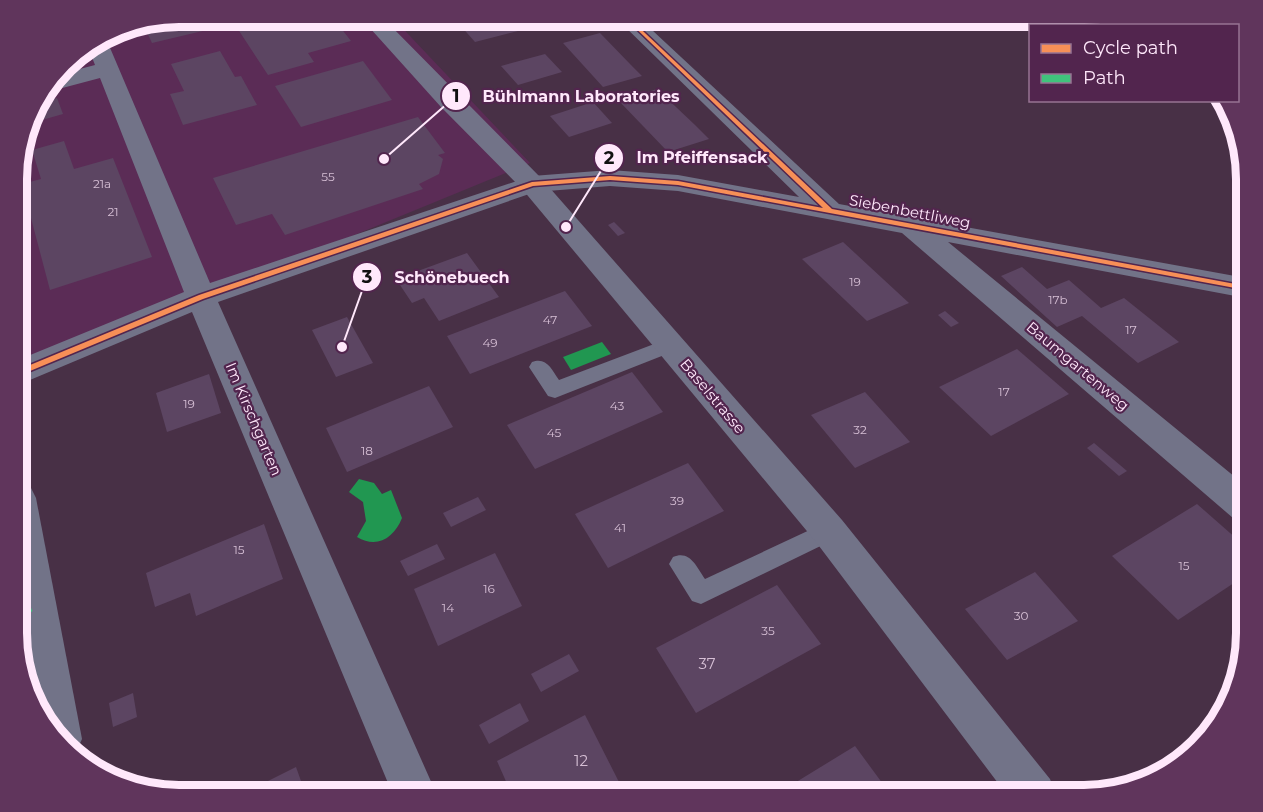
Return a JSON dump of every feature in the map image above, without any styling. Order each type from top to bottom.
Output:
[{"type":"street","name":"Baselstrasse","points":[[380,27],[450,102],[532,184],[829,531],[1026,785]]},
{"type":"street","points":[[638,27],[829,210]]},
{"type":"street","points":[[71,73],[103,55]]},
{"type":"street","name":"Im Kirschgarten","points":[[103,55],[201,297],[411,785]]},
{"type":"street","name":"Siebenbettliweg","points":[[27,369],[201,297],[532,184],[610,178],[678,183],[1236,286]]},
{"type":"street","name":"Baumgartenweg","points":[[909,225],[1236,499]]},
{"type":"street","points":[[27,548],[59,727]]},
{"type":"lane","points":[[539,367],[555,390],[670,345]]},
{"type":"lane","points":[[681,564],[701,593],[829,531]]},
{"type":"shaded area","points":[[179,27],[401,27],[530,163],[27,369],[27,179],[32,139],[47,103],[65,79],[94,53],[121,39],[139,32]]},
{"type":"shaded area","points":[[602,342],[611,354],[571,370],[563,357]]},
{"type":"shaded area","points":[[359,479],[374,483],[382,494],[391,490],[402,518],[390,536],[384,540],[371,542],[357,537],[366,521],[363,502],[349,492]]},
{"type":"building","points":[[179,27],[210,27],[211,29],[152,43],[146,31]]},
{"type":"building","points":[[237,27],[340,27],[351,41],[308,53],[314,62],[268,75]]},
{"type":"building","points":[[462,27],[514,27],[518,31],[475,42]]},
{"type":"building","points":[[600,33],[642,76],[603,87],[563,43]]},
{"type":"building","points":[[220,51],[235,77],[241,76],[257,105],[183,125],[170,94],[184,91],[171,64]]},
{"type":"building","points":[[545,54],[562,72],[518,85],[501,66]]},
{"type":"building","points":[[363,61],[392,100],[301,127],[275,86]]},
{"type":"building","points":[[657,89],[709,139],[668,152],[619,101]]},
{"type":"building","points":[[57,98],[63,114],[39,121],[47,103]]},
{"type":"building","points":[[593,102],[612,123],[569,137],[550,116]]},
{"type":"building","points":[[418,117],[445,153],[438,155],[443,159],[439,174],[419,184],[423,189],[285,235],[272,214],[236,225],[213,178]]},
{"type":"building","points":[[64,141],[74,169],[113,158],[152,257],[50,290],[27,203],[27,183],[41,179],[32,150]]},
{"type":"building","points":[[614,222],[625,233],[618,236],[608,225]]},
{"type":"building","points":[[843,242],[909,303],[867,321],[802,259]]},
{"type":"building","points":[[467,253],[499,297],[439,321],[424,298],[412,303],[396,279]]},
{"type":"building","points":[[1022,267],[1047,289],[1069,280],[1101,308],[1124,298],[1179,342],[1138,363],[1082,316],[1057,327],[1001,276]]},
{"type":"building","points":[[565,291],[592,326],[470,374],[447,336]]},
{"type":"building","points":[[945,311],[959,323],[951,327],[938,315]]},
{"type":"building","points":[[347,317],[373,363],[336,377],[312,330]]},
{"type":"building","points":[[1017,349],[1069,394],[991,436],[939,387]]},
{"type":"building","points":[[632,372],[663,412],[535,469],[507,425]]},
{"type":"building","points":[[209,374],[221,413],[167,432],[156,393]]},
{"type":"building","points":[[429,386],[453,427],[347,472],[326,428]]},
{"type":"building","points":[[865,392],[910,442],[855,468],[811,415]]},
{"type":"building","points":[[1094,443],[1127,471],[1119,476],[1087,448]]},
{"type":"building","points":[[688,463],[724,511],[608,568],[575,514]]},
{"type":"building","points":[[478,497],[486,510],[451,527],[443,513]]},
{"type":"building","points":[[1197,504],[1236,538],[1236,582],[1178,620],[1112,556]]},
{"type":"building","points":[[264,524],[283,579],[196,616],[190,593],[155,607],[146,573]]},
{"type":"building","points":[[437,544],[445,559],[408,576],[400,561]]},
{"type":"building","points":[[495,553],[522,606],[438,646],[414,589]]},
{"type":"building","points":[[1035,572],[1078,621],[1007,660],[965,609]]},
{"type":"building","points":[[777,585],[821,644],[696,713],[656,648]]},
{"type":"building","points":[[569,654],[579,671],[541,692],[531,674]]},
{"type":"building","points":[[133,693],[137,717],[113,727],[109,703]]},
{"type":"building","points":[[520,703],[529,721],[489,744],[479,725]]},
{"type":"building","points":[[585,715],[620,784],[508,785],[497,761]]},
{"type":"building","points":[[855,746],[884,785],[791,785]]},
{"type":"building","points":[[296,767],[302,785],[260,785]]},
{"type":"marked path","points":[[27,609],[37,605]]},
{"type":"cycle path","points":[[637,27],[829,210]]},
{"type":"cycle path","points":[[27,369],[201,297],[532,184],[610,178],[678,183],[1236,286]]},
{"type":"place","name":"Bühlmann Laboratories","points":[[384,159]]},
{"type":"place","name":"Im Pfeiffensack","points":[[566,227]]},
{"type":"place","name":"Schönebuech","points":[[342,347]]}]
